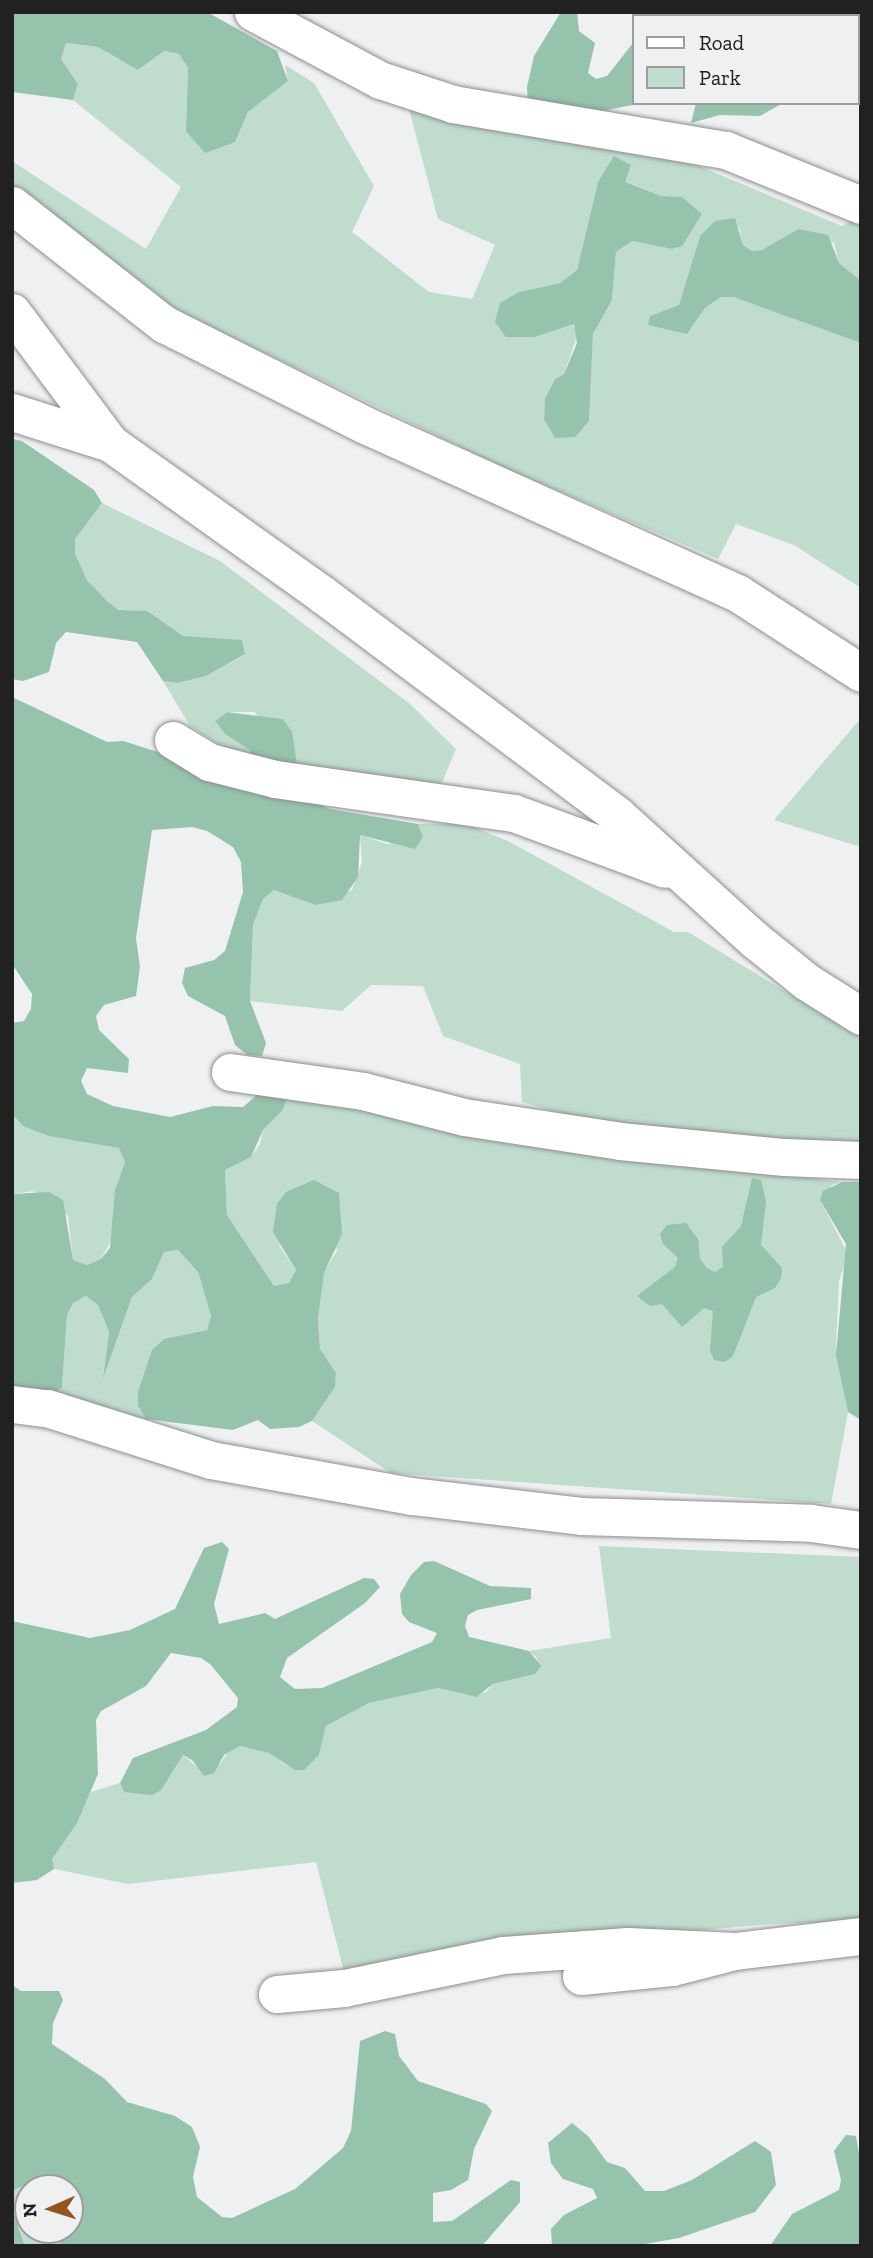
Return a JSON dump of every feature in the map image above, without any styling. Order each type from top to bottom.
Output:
[{"type":"street","points":[[253,12],[380,80],[453,104],[726,150],[861,205]]},
{"type":"street","points":[[12,205],[164,324],[365,425],[738,594],[861,673]]},
{"type":"street","points":[[12,312],[110,443],[323,595],[617,815],[682,875],[807,982],[861,1016]]},
{"type":"street","points":[[12,412],[110,443]]},
{"type":"street","points":[[173,740],[209,762],[275,779],[514,813],[682,875]]},
{"type":"street","points":[[230,1072],[363,1091],[464,1117],[620,1141],[861,1160]]},
{"type":"street","points":[[12,1404],[47,1408],[211,1460],[412,1496],[581,1516],[811,1523],[861,1530]]},
{"type":"street","points":[[581,1976],[672,1968],[734,1951],[861,1936]]},
{"type":"street","points":[[277,1994],[344,1989],[503,1955],[628,1946],[734,1951]]},
{"type":"green space","points":[[12,12],[207,12],[277,51],[288,81],[248,112],[235,142],[205,153],[186,131],[188,68],[179,54],[164,51],[138,70],[98,47],[66,43],[61,59],[78,84],[73,100],[12,92]]},
{"type":"green space","points":[[561,12],[577,12],[579,31],[595,43],[588,73],[596,79],[607,76],[632,44],[633,105],[576,116],[528,107],[527,87],[534,56]]},
{"type":"green space","points":[[721,12],[861,12],[861,62],[859,64],[859,14]]},
{"type":"green space","points":[[66,43],[98,47],[138,70],[164,51],[179,54],[188,68],[186,131],[235,142],[248,112],[288,81],[285,65],[314,83],[374,186],[352,232],[429,292],[472,299],[495,245],[438,219],[409,109],[622,146],[699,166],[842,226],[861,216],[861,281],[839,263],[834,243],[798,229],[762,250],[751,251],[743,245],[739,227],[700,236],[679,305],[650,316],[687,334],[705,308],[721,297],[733,297],[861,343],[861,588],[794,545],[736,524],[718,559],[505,468],[173,309],[12,187],[12,161],[146,249],[181,187],[73,100],[78,84],[61,59]],"holes":[[[598,182],[625,182],[661,196],[682,197],[701,214],[681,246],[672,249],[632,241],[616,252],[612,300],[593,334],[589,421],[544,419],[545,398],[555,379],[564,374],[578,333],[573,324],[535,337],[519,292],[560,283],[577,270]]]},
{"type":"green space","points":[[696,105],[779,105],[760,116],[720,115],[691,123]]},
{"type":"green space","points":[[614,156],[631,165],[625,182],[661,196],[682,197],[702,214],[682,246],[672,249],[632,241],[616,252],[612,300],[593,334],[589,421],[575,437],[555,438],[544,419],[545,398],[555,379],[564,374],[577,343],[574,324],[535,337],[506,337],[495,322],[500,303],[519,292],[560,283],[577,270],[598,182]]},
{"type":"green space","points":[[735,218],[743,245],[752,251],[762,250],[798,229],[828,235],[839,263],[861,281],[861,343],[733,297],[721,297],[705,308],[687,334],[648,325],[650,316],[679,305],[700,236],[715,221]]},
{"type":"green space","points":[[12,439],[22,441],[94,490],[102,503],[75,539],[75,553],[87,580],[107,601],[118,610],[147,611],[183,636],[242,640],[245,654],[206,676],[178,683],[163,681],[137,642],[66,632],[56,643],[49,672],[23,681],[12,679]]},
{"type":"green space","points":[[102,503],[220,561],[410,704],[456,749],[435,799],[298,774],[255,712],[227,712],[215,721],[225,734],[250,749],[249,764],[190,726],[163,681],[178,683],[206,676],[244,655],[242,641],[182,636],[147,612],[117,610],[107,601],[87,580],[75,553],[75,539]]},
{"type":"green space","points":[[12,697],[107,742],[123,741],[174,757],[249,764],[250,750],[225,734],[215,721],[227,712],[283,719],[292,732],[302,797],[330,809],[418,824],[423,837],[415,849],[360,835],[358,877],[342,900],[315,905],[274,890],[263,899],[253,925],[250,1001],[266,1043],[262,1056],[247,1055],[235,1045],[225,1016],[188,996],[182,983],[185,968],[214,960],[225,951],[243,892],[241,862],[233,847],[207,831],[192,827],[152,830],[136,938],[140,967],[136,996],[104,1005],[96,1016],[99,1030],[129,1059],[128,1073],[87,1068],[81,1081],[87,1094],[113,1106],[170,1117],[213,1106],[243,1107],[267,1086],[281,1087],[287,1099],[282,1111],[263,1130],[251,1157],[225,1170],[227,1215],[274,1286],[289,1283],[296,1270],[273,1232],[277,1204],[286,1192],[314,1180],[339,1193],[342,1234],[324,1273],[318,1319],[320,1349],[336,1373],[335,1387],[312,1421],[299,1427],[270,1429],[258,1420],[233,1430],[146,1419],[138,1406],[138,1392],[152,1350],[164,1339],[207,1330],[211,1316],[198,1272],[178,1250],[164,1252],[152,1279],[132,1297],[103,1378],[109,1332],[98,1305],[86,1296],[73,1303],[67,1315],[62,1388],[50,1395],[12,1394],[12,1194],[49,1192],[63,1200],[73,1260],[87,1265],[101,1259],[110,1248],[115,1190],[125,1162],[119,1148],[48,1136],[23,1126],[12,1114],[12,1023],[24,1021],[31,1009],[32,994],[12,964]]},
{"type":"green space","points":[[861,718],[861,847],[774,820]]},
{"type":"green space","points":[[463,823],[508,841],[674,932],[688,932],[861,1038],[861,1148],[594,1123],[522,1102],[520,1064],[443,1036],[423,986],[371,985],[342,1011],[250,1001],[253,925],[263,899],[274,890],[315,905],[352,890],[362,862],[360,835],[387,844],[423,837],[418,824]]},
{"type":"green space","points":[[281,1087],[594,1147],[841,1182],[832,1185],[820,1200],[848,1254],[839,1281],[836,1345],[848,1412],[831,1504],[391,1473],[312,1421],[335,1387],[336,1373],[320,1350],[318,1319],[324,1272],[338,1249],[279,1245],[296,1270],[289,1283],[274,1286],[227,1215],[225,1170],[251,1157],[260,1144],[263,1130],[282,1111]]},
{"type":"green space","points":[[12,1114],[23,1126],[48,1136],[120,1148],[125,1162],[115,1190],[115,1233],[101,1259],[87,1265],[73,1261],[68,1216],[33,1191],[12,1194]]},
{"type":"green space","points":[[752,1178],[761,1180],[766,1201],[761,1245],[782,1268],[781,1278],[775,1288],[756,1297],[733,1356],[725,1362],[714,1360],[710,1351],[713,1311],[704,1308],[682,1327],[662,1304],[650,1306],[637,1296],[675,1267],[678,1258],[663,1244],[660,1234],[667,1225],[686,1223],[698,1239],[700,1259],[707,1268],[715,1272],[723,1267],[722,1247],[741,1226]]},
{"type":"green space","points":[[842,1182],[861,1182],[861,1420],[848,1412],[836,1355],[846,1244],[820,1200],[823,1191]]},
{"type":"green space","points":[[178,1250],[198,1272],[211,1316],[207,1330],[164,1339],[138,1406],[146,1419],[50,1395],[62,1388],[67,1315],[73,1303],[86,1296],[98,1305],[109,1332],[103,1376],[132,1297],[152,1279],[164,1252]]},
{"type":"green space","points":[[222,1542],[229,1549],[214,1604],[219,1624],[265,1613],[275,1619],[364,1578],[374,1579],[380,1587],[365,1603],[287,1658],[280,1677],[295,1689],[322,1688],[432,1642],[437,1633],[409,1622],[402,1614],[400,1594],[411,1575],[424,1562],[434,1561],[490,1586],[531,1588],[531,1599],[477,1610],[468,1615],[465,1626],[469,1637],[529,1651],[541,1666],[535,1674],[493,1684],[476,1697],[438,1688],[369,1703],[326,1726],[319,1755],[304,1770],[295,1770],[269,1753],[240,1746],[224,1755],[214,1773],[204,1776],[192,1760],[183,1755],[161,1790],[152,1795],[124,1792],[120,1783],[133,1758],[206,1730],[237,1707],[238,1698],[210,1664],[201,1658],[171,1653],[146,1686],[101,1711],[96,1720],[98,1774],[77,1823],[52,1859],[54,1869],[37,1880],[12,1883],[12,1621],[90,1638],[130,1630],[175,1609],[204,1548]]},
{"type":"green space","points":[[599,1546],[861,1557],[861,1921],[770,1924],[556,1943],[346,1980],[316,1862],[128,1884],[54,1869],[51,1859],[91,1792],[120,1783],[124,1792],[166,1781],[183,1755],[198,1768],[220,1764],[231,1748],[240,1746],[270,1753],[286,1765],[304,1770],[319,1755],[326,1726],[369,1703],[438,1688],[465,1695],[486,1692],[493,1684],[535,1674],[537,1658],[529,1651],[611,1638]]},
{"type":"green space","points":[[12,1985],[21,1991],[59,1991],[63,2000],[53,2023],[52,2044],[105,2079],[127,2102],[175,2116],[192,2127],[200,2147],[193,2177],[197,2197],[222,2217],[232,2218],[295,2189],[343,2148],[351,2131],[360,2041],[385,2031],[395,2034],[399,2056],[418,2081],[486,2104],[492,2111],[474,2149],[468,2180],[451,2190],[433,2193],[433,2222],[452,2221],[511,2180],[520,2182],[520,2202],[482,2246],[60,2246],[84,2244],[84,2174],[14,2174],[14,2244],[25,2246],[12,2246]]},
{"type":"green space","points":[[572,2123],[588,2136],[607,2162],[625,2168],[645,2191],[664,2191],[692,2180],[755,2141],[771,2152],[776,2185],[755,2212],[679,2238],[634,2246],[552,2246],[551,2229],[564,2215],[597,2198],[593,2189],[563,2179],[551,2163],[548,2143]]},
{"type":"green space","points":[[846,2135],[856,2136],[861,2165],[861,2246],[770,2246],[792,2214],[839,2190],[841,2180],[834,2151]]},
{"type":"green space","points":[[24,2244],[60,2246],[25,2246]]}]
